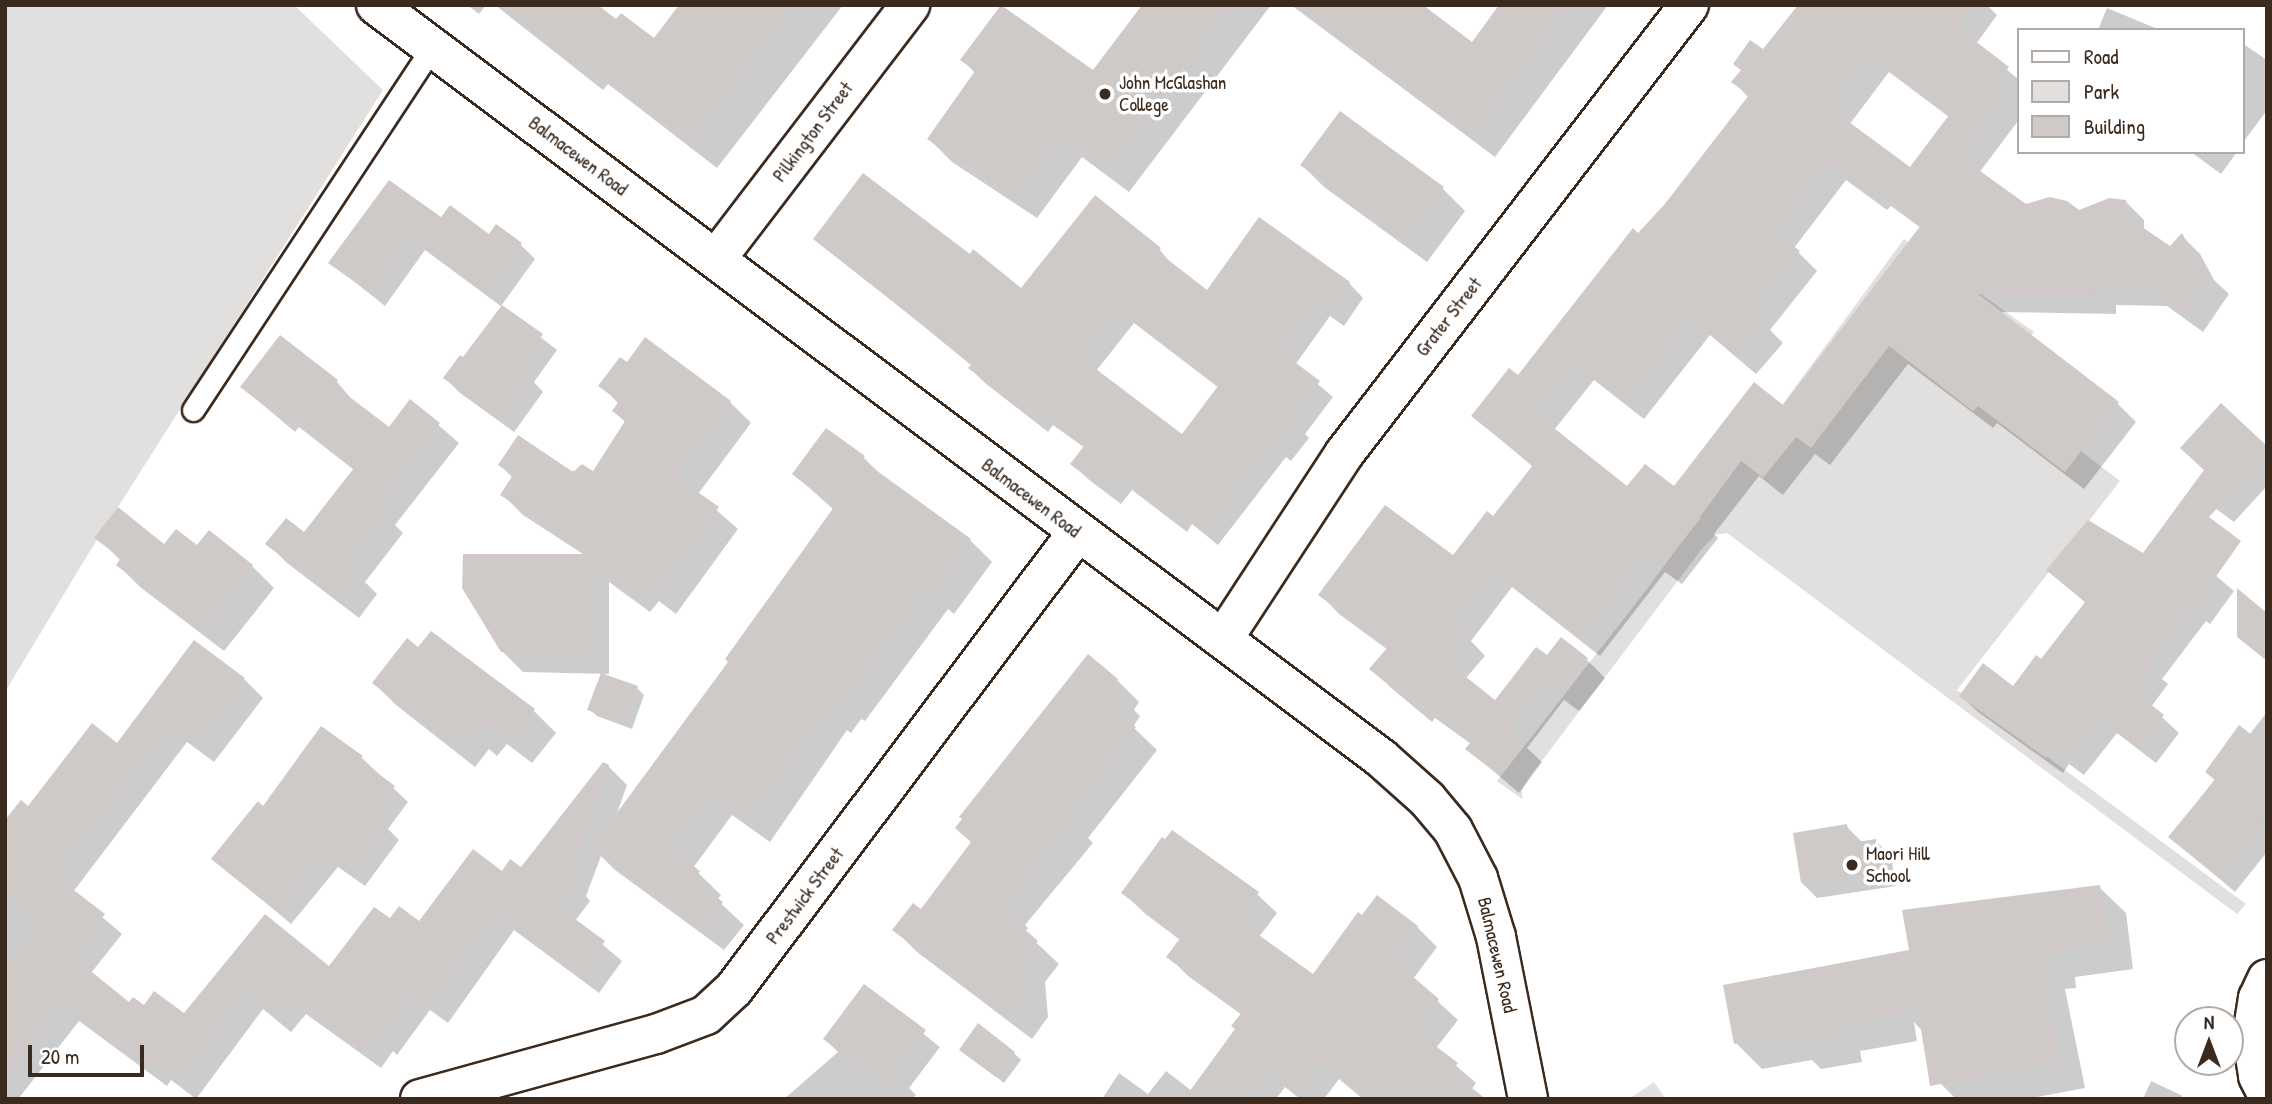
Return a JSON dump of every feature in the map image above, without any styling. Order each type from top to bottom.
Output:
[{"type":"street","name":"Balmacewen Road","points":[[376,5],[1077,533],[1381,758],[1427,799],[1453,830],[1478,878],[1496,937],[1528,1099]]},
{"type":"street","name":"Pilkington Street","points":[[716,259],[910,5]]},
{"type":"street","name":"Grater Street","points":[[1223,639],[1344,454],[1689,5]]},
{"type":"street","name":"Prestwick Street","points":[[420,1099],[656,1034],[706,1015],[734,989],[1077,533]]},
{"type":"street","points":[[2267,979],[2258,998],[2252,1037],[2259,1076],[2267,1094]]},
{"type":"lane","points":[[193,410],[432,48]]},
{"type":"green space","points":[[5,5],[294,5],[383,90],[90,551],[5,692]]},
{"type":"green space","points":[[1904,239],[2034,332],[1995,386],[2120,481],[1957,690],[2246,904],[2237,914],[1727,533],[1715,535],[1701,550],[1529,778],[1522,790],[1522,799],[1497,781],[1647,589]]},
{"type":"green space","points":[[1654,1082],[1666,1099],[1629,1099]]},
{"type":"building","points":[[500,5],[598,5],[616,19],[621,13],[654,38],[679,5],[794,5],[689,142],[580,58],[575,64]]},
{"type":"building","points":[[1001,5],[1093,70],[1142,5],[1231,5],[1105,170],[1058,135],[1012,196],[927,139],[975,71],[960,60]]},
{"type":"building","points":[[1296,5],[1423,5],[1472,42],[1499,5],[1568,5],[1471,135]]},
{"type":"building","points":[[1798,5],[1973,5],[1957,27],[2009,67],[1998,81],[2010,90],[1959,156],[2026,204],[2050,197],[2067,201],[2079,210],[2109,198],[2126,200],[2126,216],[2170,246],[2182,233],[2200,267],[2211,275],[2184,314],[2146,289],[2098,287],[2098,296],[1978,294],[2119,402],[2065,472],[1978,406],[1973,411],[1889,346],[1811,448],[1796,437],[1763,478],[1739,459],[1696,515],[1701,518],[1662,567],[1646,554],[1580,638],[1492,569],[1452,623],[1468,636],[1446,661],[1495,700],[1536,647],[1547,655],[1561,637],[1588,658],[1560,694],[1545,682],[1508,730],[1525,742],[1500,776],[1465,749],[1471,742],[1416,700],[1412,704],[1369,669],[1388,647],[1318,595],[1385,505],[1453,555],[1487,511],[1493,516],[1533,465],[1471,416],[1509,368],[1518,375],[1633,228],[1638,233],[1664,205],[1749,95],[1731,82],[1741,70],[1733,64],[1750,40],[1763,49]],"holes":[[[1869,55],[1949,115],[1910,167],[1830,108]],[[1827,162],[1868,193],[1872,189],[1921,225],[1783,405],[1754,382],[1674,486],[1645,464],[1627,486],[1535,413],[1574,363],[1625,402],[1691,317],[1737,357],[1765,323],[1751,311],[1800,251],[1774,231]]]},
{"type":"building","points":[[1340,111],[1444,187],[1404,241],[1300,165]]},
{"type":"building","points":[[863,173],[970,254],[973,249],[1021,288],[1095,195],[1161,248],[1158,252],[1207,290],[1259,217],[1350,282],[1328,312],[1315,303],[1280,351],[1320,381],[1291,419],[1295,421],[1275,447],[1270,443],[1203,531],[1177,511],[1171,518],[1116,476],[1105,491],[1070,464],[1084,446],[1037,411],[1032,418],[968,368],[972,364],[813,239]],"holes":[[[1118,309],[1218,386],[1182,434],[1080,357]]]},
{"type":"building","points":[[389,180],[441,217],[450,205],[489,234],[496,224],[522,243],[485,292],[409,237],[369,292],[328,263]]},
{"type":"building","points":[[502,305],[543,334],[518,368],[530,375],[498,418],[443,378],[460,355],[463,357]]},
{"type":"building","points":[[280,335],[338,380],[334,385],[389,427],[410,399],[440,423],[376,506],[384,512],[345,563],[359,574],[339,600],[265,544],[286,518],[304,532],[354,468],[278,409],[275,414],[240,387]]},
{"type":"building","points":[[645,337],[731,401],[675,476],[719,507],[655,595],[637,582],[629,593],[589,564],[589,654],[501,652],[462,588],[463,554],[592,554],[500,495],[513,475],[498,465],[518,435],[573,472],[582,464],[593,471],[625,421],[612,411],[619,401],[598,386],[620,357],[627,362]]},
{"type":"building","points":[[2221,403],[2267,446],[2267,455],[2209,517],[2241,541],[2193,609],[2189,606],[2146,662],[2153,667],[2134,691],[2164,715],[2138,748],[2099,718],[2067,760],[2052,749],[2046,758],[1959,696],[1983,663],[2013,686],[2036,655],[2041,659],[2085,602],[2046,570],[2088,520],[2143,553],[2204,470],[2180,448]]},
{"type":"building","points":[[826,428],[865,456],[862,460],[971,539],[931,593],[925,588],[842,701],[839,698],[828,712],[825,710],[747,821],[710,794],[669,848],[700,871],[694,880],[723,902],[701,930],[591,848],[728,662],[725,659],[834,507],[792,474]]},
{"type":"building","points":[[118,507],[164,544],[176,529],[197,545],[209,530],[253,565],[201,631],[116,565],[121,558],[94,538]]},
{"type":"building","points":[[2237,588],[2267,613],[2267,661],[2237,637]]},
{"type":"building","points":[[431,631],[535,709],[509,742],[484,723],[474,735],[466,728],[452,746],[372,683],[407,638],[418,647]]},
{"type":"building","points":[[194,640],[245,678],[195,745],[168,725],[54,875],[105,914],[72,956],[129,1002],[133,997],[144,1005],[154,991],[184,1013],[265,914],[329,966],[374,907],[390,918],[399,906],[419,921],[473,849],[502,871],[510,859],[521,867],[603,762],[609,765],[568,878],[573,881],[556,905],[605,941],[580,976],[495,913],[428,1006],[411,992],[378,1037],[374,1034],[362,1051],[287,996],[272,1014],[244,992],[178,1082],[152,1063],[148,1069],[60,1003],[5,1074],[5,966],[38,923],[5,897],[5,820],[21,800],[28,806],[92,723],[117,743]]},
{"type":"building","points":[[1088,654],[1118,679],[1113,686],[1119,692],[1110,706],[1136,727],[1066,815],[1072,820],[1004,903],[1007,905],[1003,910],[1038,941],[1024,960],[1026,994],[1009,1018],[892,930],[913,903],[921,909],[971,842],[955,828],[962,819],[959,817]]},
{"type":"building","points":[[601,673],[638,686],[625,723],[587,710]]},
{"type":"building","points":[[2239,725],[2267,747],[2267,819],[2219,878],[2168,837],[2215,780],[2205,772]]},
{"type":"building","points":[[321,726],[363,756],[360,760],[395,786],[374,815],[386,824],[350,873],[322,854],[276,911],[211,859],[258,801],[263,806]]},
{"type":"building","points":[[1847,824],[1850,843],[1876,839],[1881,871],[1801,883],[1793,833]]},
{"type":"building","points":[[1172,830],[1259,892],[1238,920],[1313,974],[1358,912],[1362,915],[1377,895],[1418,926],[1393,960],[1439,999],[1416,1031],[1458,1063],[1451,1072],[1486,1099],[1368,1099],[1319,1060],[1295,1092],[1264,1069],[1242,1099],[1184,1099],[1235,1029],[1231,1026],[1242,1012],[1166,957],[1181,937],[1121,893],[1162,837],[1165,839]]},
{"type":"building","points":[[2100,885],[2108,943],[2050,952],[2050,962],[2040,963],[2060,1062],[1930,1086],[1918,1010],[1834,1025],[1836,1036],[1793,1044],[1791,1034],[1734,1044],[1723,985],[1909,950],[1902,910]]},
{"type":"building","points":[[864,984],[926,1030],[885,1085],[823,1039]]},
{"type":"building","points":[[978,1023],[1015,1052],[996,1077],[959,1050]]},
{"type":"place","name":"John McGlashan College","points":[[1105,94]]},
{"type":"place","name":"Maori Hill School","points":[[1852,865]]}]
